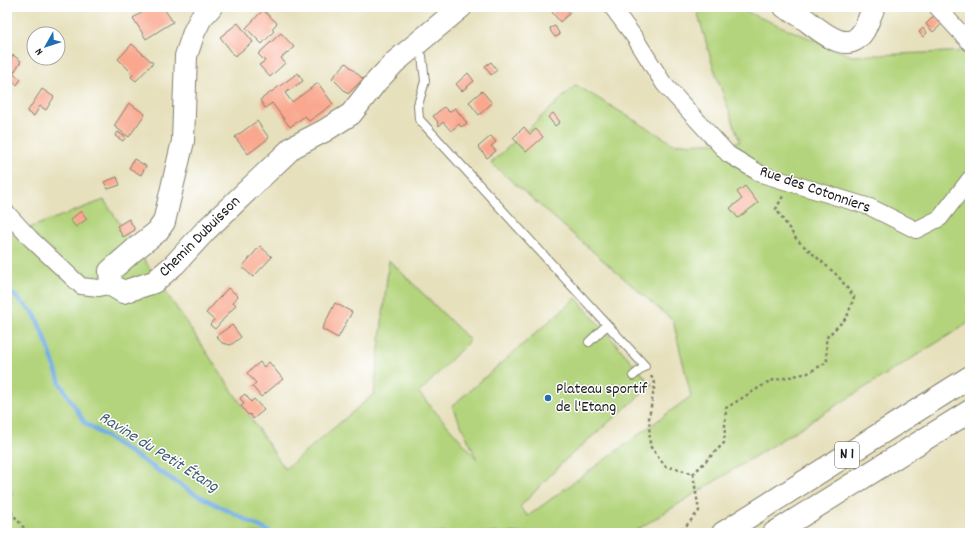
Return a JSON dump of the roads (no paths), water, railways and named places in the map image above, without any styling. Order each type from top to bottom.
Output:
[{"type":"main road","name":"Chemin Dubuisson","points":[[211,7],[201,18],[194,32],[186,56],[183,141],[164,222],[157,232],[110,271],[110,285],[123,292],[154,282],[175,264],[205,231],[293,147],[324,131],[351,114],[376,82],[395,62],[460,7]]},
{"type":"main road","points":[[785,7],[835,40],[848,43],[856,39],[864,31],[874,7]]},
{"type":"main road","name":"N 1","points":[[723,533],[970,377]]},
{"type":"main road","name":"N 1","points":[[774,533],[970,412]]},
{"type":"street","name":"Rue des Cotonniers","points":[[612,7],[635,38],[664,84],[728,154],[761,174],[870,207],[916,230],[940,218],[970,179]]},
{"type":"street","points":[[936,7],[970,43]]},
{"type":"street","points":[[7,213],[31,239],[81,286],[99,288],[110,285]]},
{"type":"lane","points":[[414,46],[422,56],[425,81],[418,105],[419,119],[645,366],[633,376]]},
{"type":"lane","points":[[589,342],[607,325]]},
{"type":"waterway","name":"Ravine du Petit Étang","points":[[7,289],[34,313],[47,343],[60,383],[85,423],[193,493],[272,533]]},
{"type":"place","name":"Plateau sportif de l'Etang","points":[[548,398]]}]
